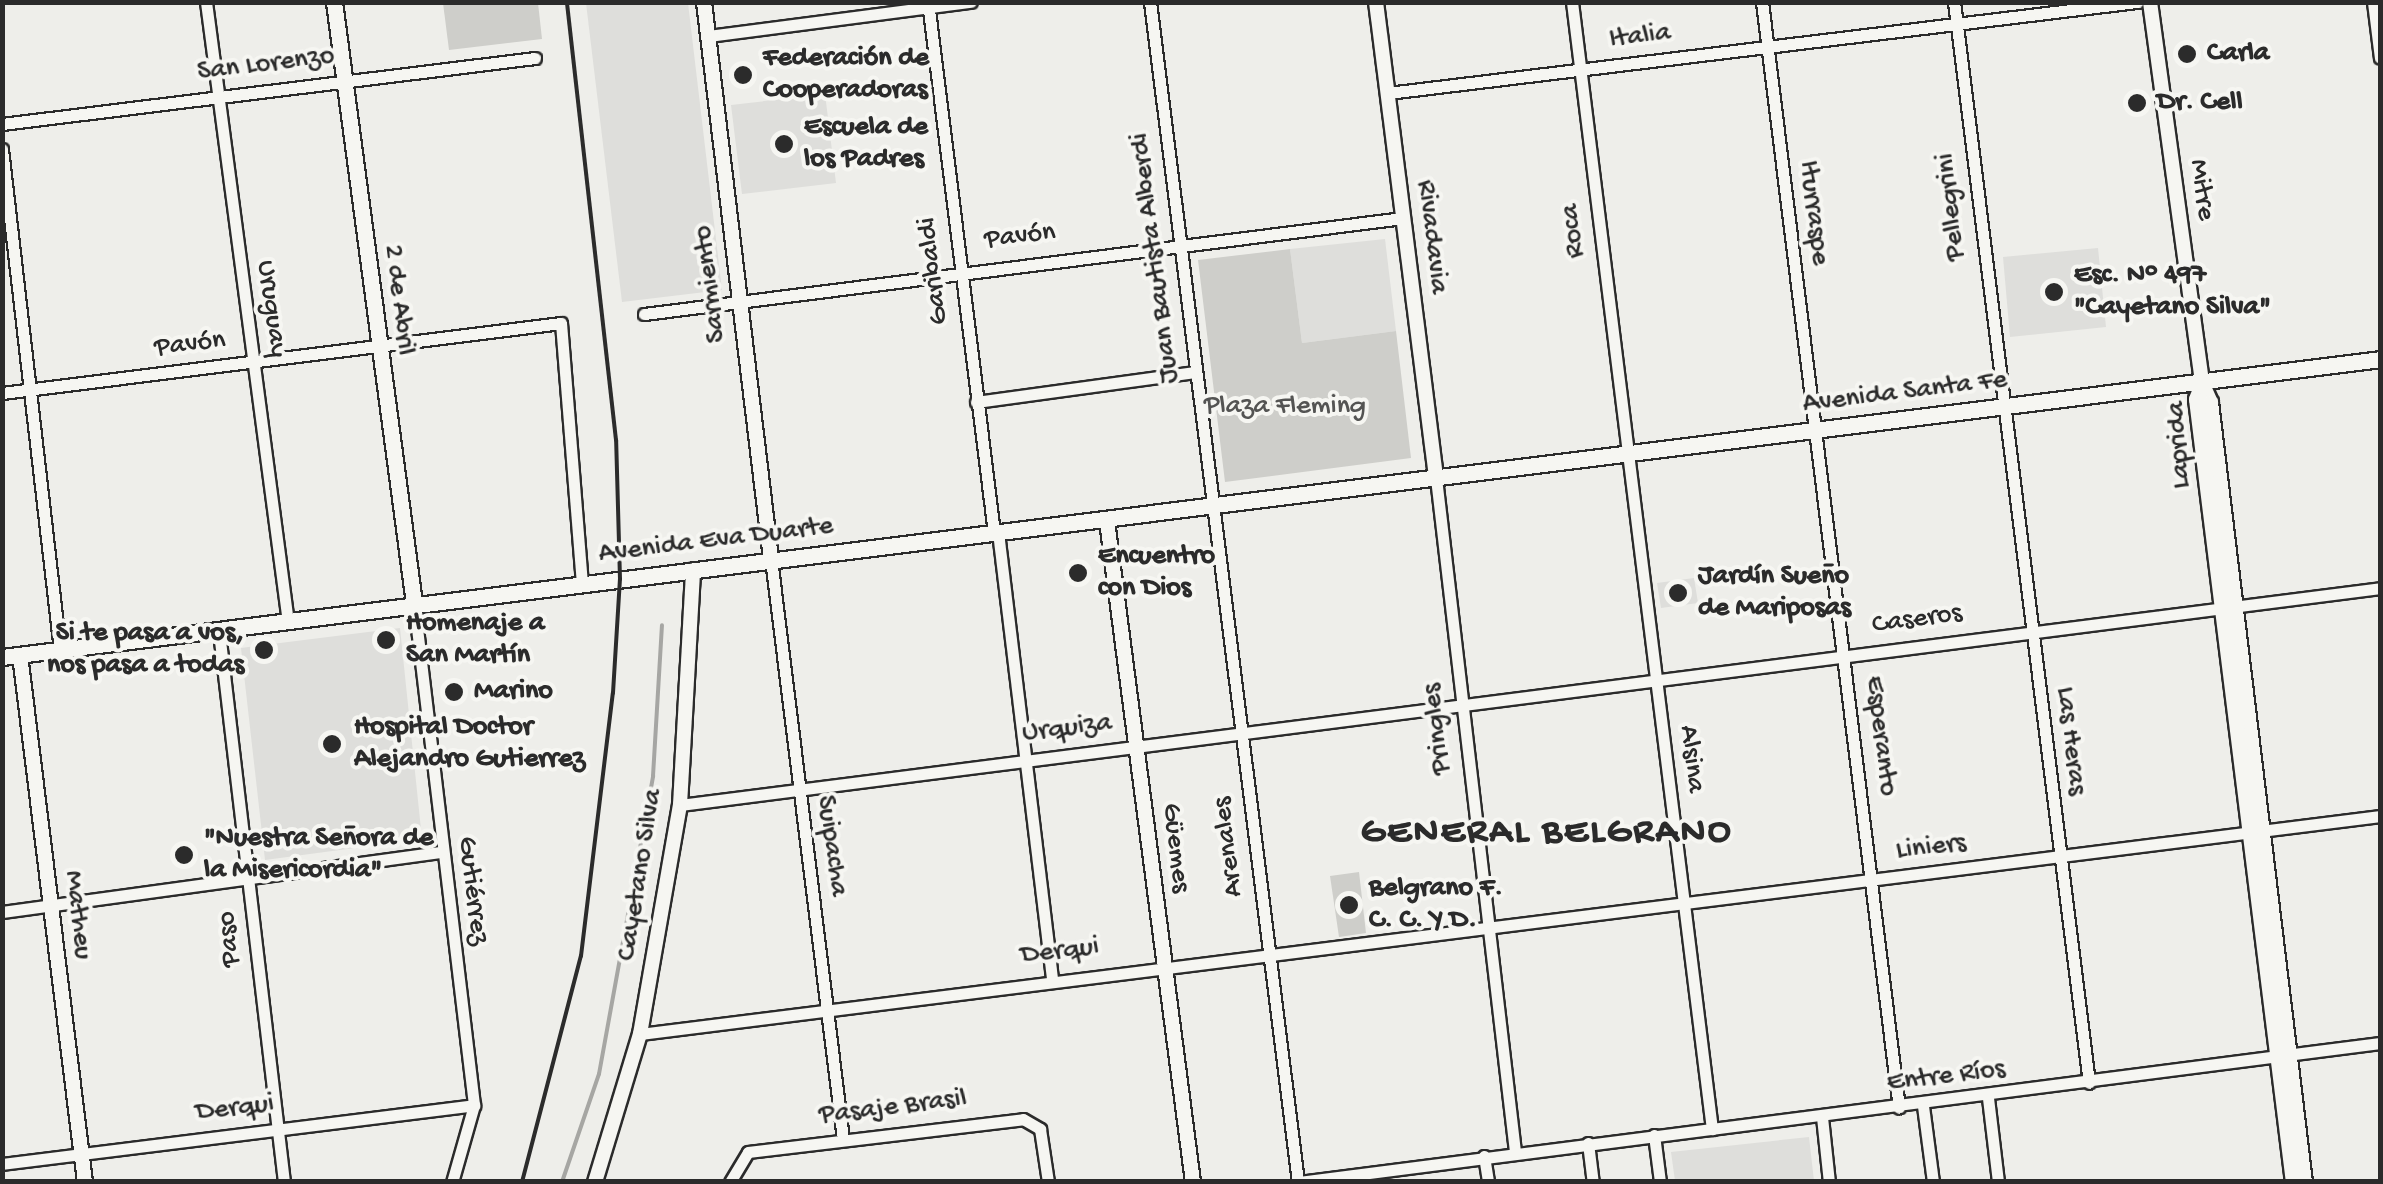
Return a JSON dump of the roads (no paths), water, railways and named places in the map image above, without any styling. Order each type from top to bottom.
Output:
[{"type":"main road","name":"2 de Abril","points":[[334,2],[414,603]]},
{"type":"main road","name":"Avenida Santa Fe","points":[[1436,478],[2380,359]]},
{"type":"main road","name":"Laprida","points":[[2202,384],[2210,402],[2229,606],[2283,1056],[2294,1180]]},
{"type":"main road","name":"Avenida Eva Duarte","points":[[2,657],[1436,478]]},
{"type":"street","name":"Uruguay","points":[[206,2],[288,622]]},
{"type":"street","name":"Sarmiento","points":[[704,2],[771,559]]},
{"type":"street","points":[[708,36],[971,2]]},
{"type":"street","name":"Juan Bautista Alberdi","points":[[1150,2],[1212,507]]},
{"type":"street","name":"Rivadavia","points":[[1376,2],[1436,478]]},
{"type":"street","name":"Roca","points":[[1572,2],[1626,454]]},
{"type":"street","name":"Iturraspe","points":[[1762,2],[1814,430]]},
{"type":"street","name":"Pellegrini","points":[[1954,2],[1999,406]]},
{"type":"street","name":"Italia","points":[[1388,93],[2137,2]]},
{"type":"street","name":"Mitre","points":[[2150,2],[2202,384]]},
{"type":"street","points":[[2373,2],[2380,58]]},
{"type":"street","name":"Garibaldi","points":[[929,5],[959,270],[1052,978]]},
{"type":"street","name":"San Lorenzo","points":[[2,124],[534,58]]},
{"type":"street","points":[[2,150],[60,650]]},
{"type":"street","name":"Pavón","points":[[644,314],[1180,242],[1403,218]]},
{"type":"street","name":"Pavón","points":[[2,394],[561,323],[582,583]]},
{"type":"street","points":[[976,402],[1195,372]]},
{"type":"street","name":"Las Heras","points":[[1999,406],[2089,1083]]},
{"type":"street","name":"Esperanto","points":[[1814,430],[1899,1108]]},
{"type":"street","name":"Alsina","points":[[1626,454],[1712,1129]]},
{"type":"street","name":"Pringles","points":[[1436,478],[1516,1152]]},
{"type":"street","name":"Arenales","points":[[1212,507],[1266,952],[1299,1182]]},
{"type":"street","name":"Güemes","points":[[1107,521],[1193,1182]]},
{"type":"street","name":"Suipacha","points":[[771,559],[843,1139]]},
{"type":"street","name":"Cayetano Silva","points":[[595,1182],[640,1034],[680,805],[693,570]]},
{"type":"street","name":"Caseros","points":[[1460,701],[2380,588]]},
{"type":"street","name":"Gutiérrez","points":[[414,603],[474,1106],[452,1182]]},
{"type":"street","name":"Paso","points":[[219,632],[284,1182]]},
{"type":"street","name":"Matheu","points":[[20,655],[86,1182]]},
{"type":"street","name":"Urquiza","points":[[680,805],[1460,701]]},
{"type":"street","name":"Liniers","points":[[1487,925],[2380,816]]},
{"type":"street","points":[[2,912],[442,852]]},
{"type":"street","name":"Derqui","points":[[640,1034],[1487,925]]},
{"type":"street","name":"Entre Ríos","points":[[1299,1182],[1588,1142],[1988,1098],[2380,1043]]},
{"type":"street","points":[[1988,1098],[1998,1182]]},
{"type":"street","name":"Derqui","points":[[2,1164],[474,1106]]},
{"type":"street","points":[[1924,1106],[1933,1182]]},
{"type":"street","points":[[1822,1117],[1829,1182]]},
{"type":"street","name":"Pasaje Brasil","points":[[730,1182],[748,1152],[1023,1118],[1040,1129],[1048,1182]]},
{"type":"street","points":[[1654,1136],[1660,1182]]},
{"type":"street","points":[[1588,1142],[1593,1182]]},
{"type":"street","points":[[1484,1156],[1488,1182]]},
{"type":"waterway","points":[[562,1182],[599,1074],[653,776],[662,625]]},
{"type":"railway","points":[[522,1182],[581,956],[613,693],[620,579],[616,440],[567,2]]},
{"type":"place","name":"Carla","points":[[2187,54]]},
{"type":"place","name":"Federación de Cooperadoras","points":[[743,75]]},
{"type":"place","name":"Dr. Cell","points":[[2137,103]]},
{"type":"place","name":"Escuela de los Padres","points":[[784,144]]},
{"type":"place","name":"Esc. N° 497 \"Cayetano Silva\"","points":[[2054,292]]},
{"type":"place","name":"Encuentro con Dios","points":[[1078,573]]},
{"type":"place","name":"Jardín Sueño de Mariposas","points":[[1678,593]]},
{"type":"place","name":"Homenaje a San Martín","points":[[386,640]]},
{"type":"place","name":"Si te pasa a vos, nos pasa a todas","points":[[264,650]]},
{"type":"place","name":"Marino","points":[[454,692]]},
{"type":"place","name":"Hospital Doctor Alejandro Gutierrez","points":[[332,744]]},
{"type":"place","name":"\"Nuestra Señora de la Misericordia\"","points":[[184,855]]},
{"type":"place","name":"Belgrano F. C. C. Y D.","points":[[1349,905]]},
{"type":"district","name":"GENERAL BELGRANO","points":[[1547,834]]},
{"type":"park label","name":"Plaza Fleming","points":[[1285,407]]}]
